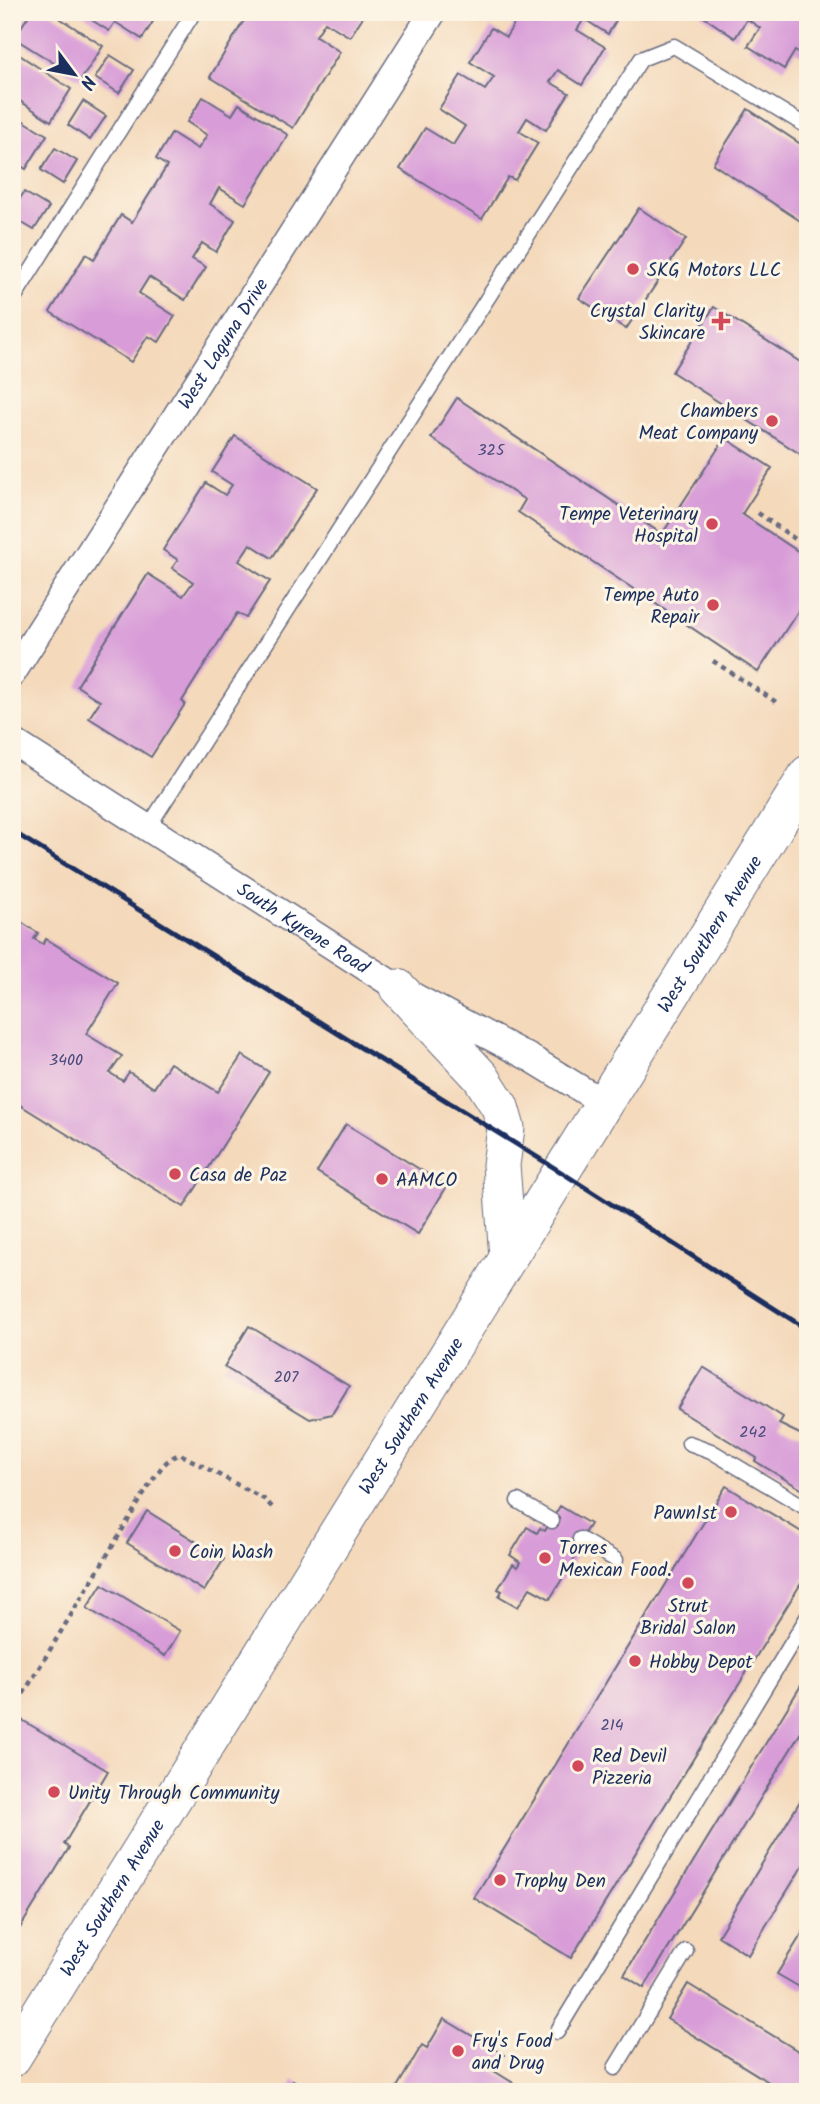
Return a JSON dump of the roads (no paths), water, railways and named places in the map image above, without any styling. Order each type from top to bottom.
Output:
[{"type":"main road","name":"West Southern Avenue","points":[[12,2058],[808,774]]},
{"type":"main road","points":[[398,988],[481,1077],[500,1107],[506,1128],[501,1164],[508,1257]]},
{"type":"street","name":"West Laguna Drive","points":[[12,674],[433,12]]},
{"type":"street","name":"South Kyrene Road","points":[[12,741],[398,988],[532,1059],[604,1103]]},
{"type":"lane","points":[[12,301],[194,12]]},
{"type":"lane","points":[[148,828],[641,59],[674,46],[808,127]]},
{"type":"lane","points":[[689,1443],[711,1451],[808,1509]]},
{"type":"lane","points":[[518,1501],[552,1521]]},
{"type":"lane","points":[[580,1539],[617,1560]]},
{"type":"lane","points":[[557,2032],[808,1616]]},
{"type":"lane","points":[[615,2068],[686,1951]]},
{"type":"railway","points":[[12,831],[561,1172],[808,1330]]},
{"type":"place","name":"SKG Motors LLC","points":[[633,269]]},
{"type":"place","name":"Crystal Clarity Skincare","points":[[721,321]]},
{"type":"place","name":"Chambers Meat Company","points":[[772,421]]},
{"type":"place","name":"Tempe Veterinary Hospital","points":[[712,524]]},
{"type":"place","name":"Tempe Auto Repair","points":[[713,605]]},
{"type":"place","name":"Casa de Paz","points":[[175,1174]]},
{"type":"place","name":"AAMCO","points":[[382,1179]]},
{"type":"place","name":"Pawn1st","points":[[731,1512]]},
{"type":"place","name":"Coin Wash","points":[[175,1551]]},
{"type":"place","name":"Torres Mexican Food.","points":[[545,1558]]},
{"type":"place","name":"Strut Bridal Salon","points":[[688,1583]]},
{"type":"place","name":"Hobby Depot","points":[[635,1661]]},
{"type":"place","name":"Red Devil Pizzeria","points":[[578,1766]]},
{"type":"place","name":"Unity Through Community","points":[[54,1792]]},
{"type":"place","name":"Trophy Den","points":[[500,1880]]},
{"type":"place","name":"Fry's Food and Drug","points":[[458,2051]]}]
